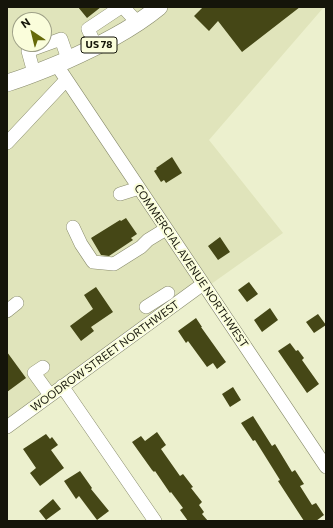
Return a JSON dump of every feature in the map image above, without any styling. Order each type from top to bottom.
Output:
[{"type":"main road","name":"US 78","points":[[7,83],[96,47],[123,32],[159,7]]},
{"type":"street","points":[[96,47],[88,29],[122,7],[137,22]]},
{"type":"street","name":"COMMERCIAL AVENUE NORTHWEST","points":[[34,73],[28,51],[61,39],[62,62],[66,80],[326,467]]},
{"type":"street","points":[[7,143],[66,80]]},
{"type":"street","points":[[120,194],[139,188]]},
{"type":"street","points":[[73,227],[81,244],[93,262],[114,264],[166,229]]},
{"type":"street","name":"WOODROW STREET NORTHWEST","points":[[7,427],[203,284]]},
{"type":"street","points":[[146,306],[168,293]]},
{"type":"street","points":[[43,367],[34,373],[50,396]]},
{"type":"street","points":[[62,386],[155,521]]},
{"type":"shaded area","points":[[7,7],[324,7],[209,140],[283,233],[7,429]]},
{"type":"building","points":[[78,7],[101,7],[87,18]]},
{"type":"building","points":[[203,7],[300,7],[242,52],[218,21],[209,31],[194,16]]},
{"type":"building","points":[[172,157],[182,173],[166,183],[164,180],[161,182],[154,171]]},
{"type":"building","points":[[126,218],[137,234],[131,238],[133,240],[109,256],[101,255],[91,238],[120,220],[121,221]]},
{"type":"building","points":[[220,237],[230,252],[218,260],[208,246]]},
{"type":"building","points":[[249,282],[258,294],[247,302],[238,290]]},
{"type":"building","points":[[96,287],[113,312],[91,327],[94,331],[81,341],[70,326],[93,309],[84,295]]},
{"type":"building","points":[[270,308],[278,320],[262,332],[254,320]]},
{"type":"building","points":[[318,314],[326,325],[314,333],[306,322]]},
{"type":"building","points":[[196,318],[226,362],[217,369],[213,363],[207,367],[188,341],[186,343],[178,331]]},
{"type":"building","points":[[290,343],[304,358],[302,360],[319,384],[307,393],[278,351]]},
{"type":"building","points":[[7,352],[26,378],[7,392]]},
{"type":"building","points":[[233,387],[241,400],[230,407],[222,394]]},
{"type":"building","points":[[253,416],[272,446],[275,444],[292,472],[295,470],[304,484],[300,486],[312,505],[316,503],[324,515],[316,521],[304,521],[278,481],[280,480],[255,440],[253,441],[241,423]]},
{"type":"building","points":[[157,432],[166,445],[161,449],[180,476],[183,474],[193,487],[191,488],[202,502],[199,505],[204,512],[202,514],[208,521],[188,521],[180,510],[183,508],[171,492],[170,493],[155,471],[154,472],[152,470],[132,442],[141,436],[145,441]]},
{"type":"building","points":[[46,434],[50,439],[52,437],[58,445],[51,450],[64,468],[40,486],[30,473],[36,468],[23,449]]},
{"type":"building","points":[[80,471],[92,488],[91,489],[109,511],[97,520],[79,496],[76,499],[64,481]]},
{"type":"building","points":[[53,499],[61,509],[46,520],[39,511]]}]
